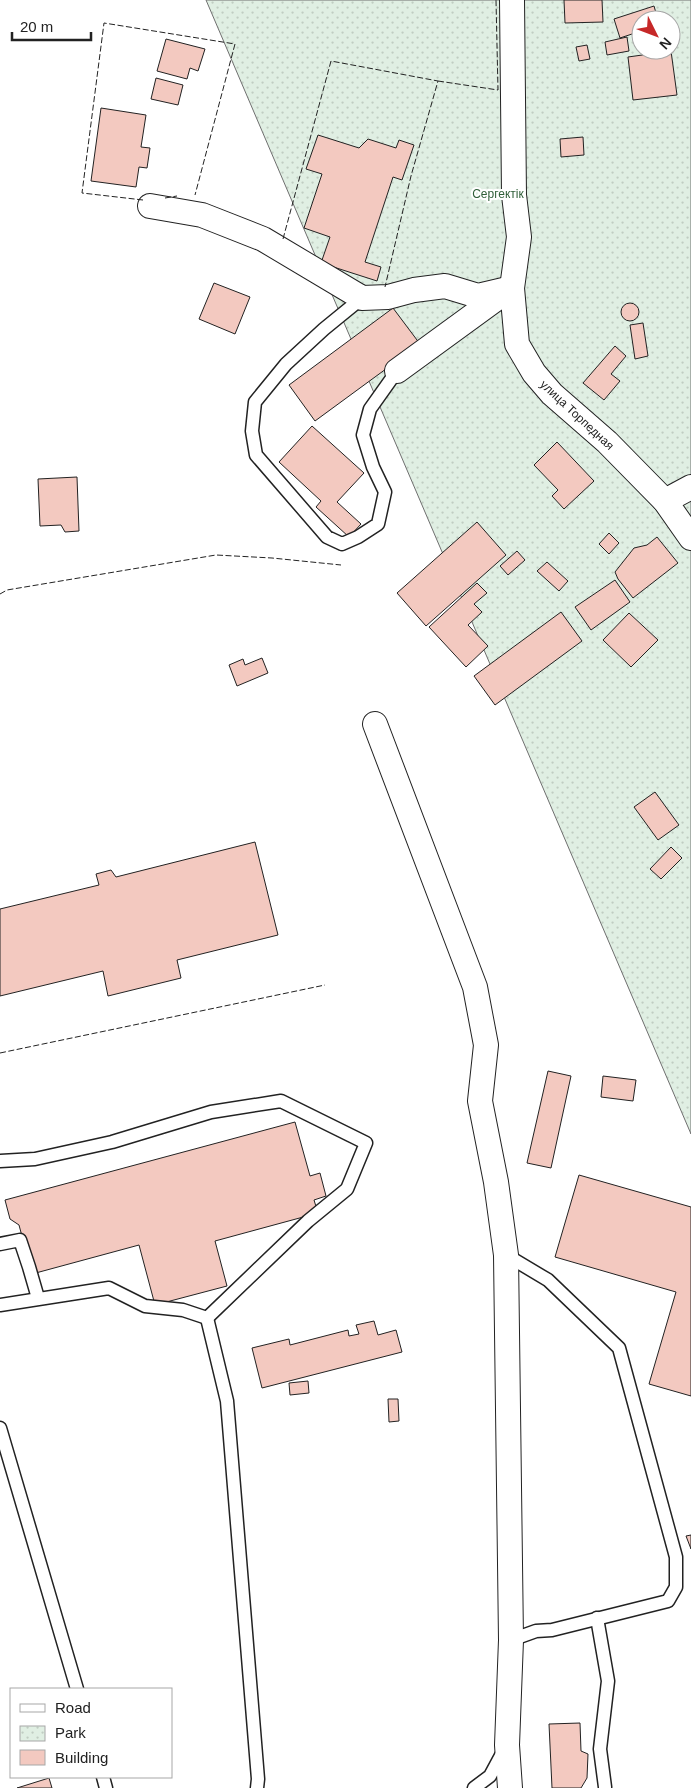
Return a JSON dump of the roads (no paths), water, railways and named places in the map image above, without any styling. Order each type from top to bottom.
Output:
[{"type":"street","name":"улица Торпедная","points":[[512,0],[514,195],[519,238],[512,288],[517,344],[534,373],[552,394],[607,442],[666,501],[691,538]]},
{"type":"street","points":[[150,206],[202,215],[262,239],[362,298],[388,297],[414,290],[446,286],[478,296],[512,288]]},
{"type":"street","points":[[397,371],[512,288]]},
{"type":"street","points":[[666,501],[691,487]]},
{"type":"street","points":[[375,724],[475,987],[486,1045],[480,1101],[496,1182],[506,1255],[511,1640],[507,1745],[510,1788]]},
{"type":"lane","points":[[362,298],[324,329],[280,371],[255,402],[252,431],[256,455],[327,536],[342,544],[358,537],[378,524],[385,492],[373,467],[363,435],[370,409],[397,371]]},
{"type":"lane","points":[[0,1161],[34,1159],[112,1142],[211,1112],[281,1101],[366,1143],[347,1189],[308,1221],[207,1318]]},
{"type":"lane","points":[[0,1244],[20,1240],[30,1267],[38,1298]]},
{"type":"lane","points":[[506,1255],[548,1280],[619,1348],[676,1556],[676,1587],[668,1601],[552,1630],[536,1631],[511,1640]]},
{"type":"lane","points":[[0,1305],[109,1288],[145,1306],[183,1310],[207,1318]]},
{"type":"lane","points":[[207,1318],[227,1401],[258,1779],[256,1788]]},
{"type":"lane","points":[[0,1428],[77,1688]]},
{"type":"lane","points":[[597,1618],[608,1681],[600,1749],[605,1787]]},
{"type":"lane","points":[[474,1788],[490,1776],[507,1745]]},
{"type":"park label","name":"Сергектік","points":[[498,194]]}]
